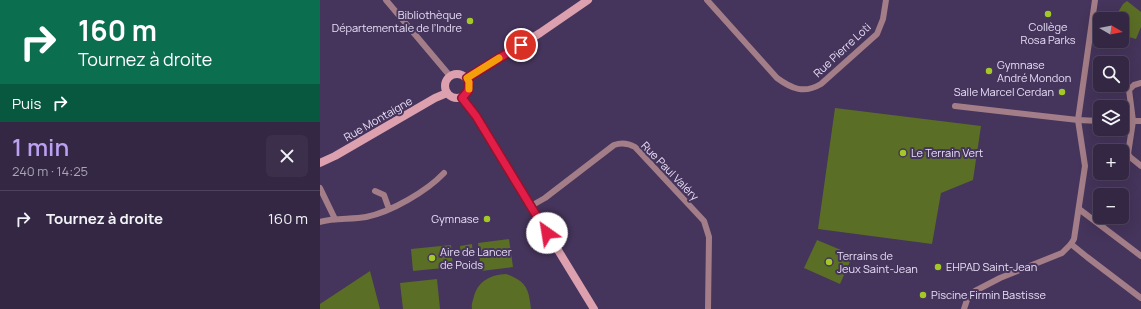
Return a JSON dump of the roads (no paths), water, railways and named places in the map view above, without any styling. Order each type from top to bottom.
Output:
[{"type":"street","points":[[386,0],[450,76]]},
{"type":"street","points":[[467,78],[540,33],[588,0]]},
{"type":"street","name":"Rue Pierre Loti","points":[[707,0],[777,78],[785,84],[798,90],[813,89],[821,84],[877,34],[883,19],[886,0]]},
{"type":"street","points":[[964,309],[968,297],[975,291],[1000,278],[1062,254],[1071,244],[1075,234],[1085,166],[1078,120],[1095,0]]},
{"type":"street","points":[[459,74],[467,78],[469,82],[468,91],[462,98],[454,98],[447,93],[445,86],[450,76],[459,74]]},
{"type":"street","points":[[1141,83],[1134,85],[1129,90],[1133,122],[1128,154],[1141,166]]},
{"type":"street","name":"Rue Montaigne","points":[[320,162],[335,156],[435,98],[447,93]]},
{"type":"street","points":[[462,98],[476,116],[594,309]]},
{"type":"street","points":[[955,106],[1093,121]]},
{"type":"street","points":[[1129,122],[1141,121]]},
{"type":"street","name":"Rue Paul Valéry","points":[[531,206],[545,198],[614,145],[623,143],[629,144],[635,148],[704,221],[708,232],[708,309]]},
{"type":"street","points":[[320,222],[328,219],[366,217],[415,196],[434,183],[444,173]]},
{"type":"street","points":[[320,188],[335,219]]},
{"type":"street","points":[[375,191],[384,195],[388,208]]},
{"type":"street","points":[[1079,209],[1141,256]]},
{"type":"street","points":[[1071,244],[1141,298]]},
{"type":"place","name":"Collège Rosa Parks","points":[[1048,14]]},
{"type":"place","name":"Bibliothèque Départementale de l’Indre","points":[[470,21]]},
{"type":"place","name":"Gymnase André Mondon","points":[[989,71]]},
{"type":"place","name":"Salle Marcel Cerdan","points":[[1062,92]]},
{"type":"place","name":"Le Terrain Vert","points":[[903,153]]},
{"type":"place","name":"Gymnase","points":[[487,219]]},
{"type":"place","name":"Aire de Lancer de Poids","points":[[432,258]]},
{"type":"place","name":"Terrains de Jeux Saint-Jean","points":[[829,262]]},
{"type":"place","name":"EHPAD Saint-Jean","points":[[938,267]]},
{"type":"place","name":"Piscine Firmin Bastisse","points":[[923,295]]}]
